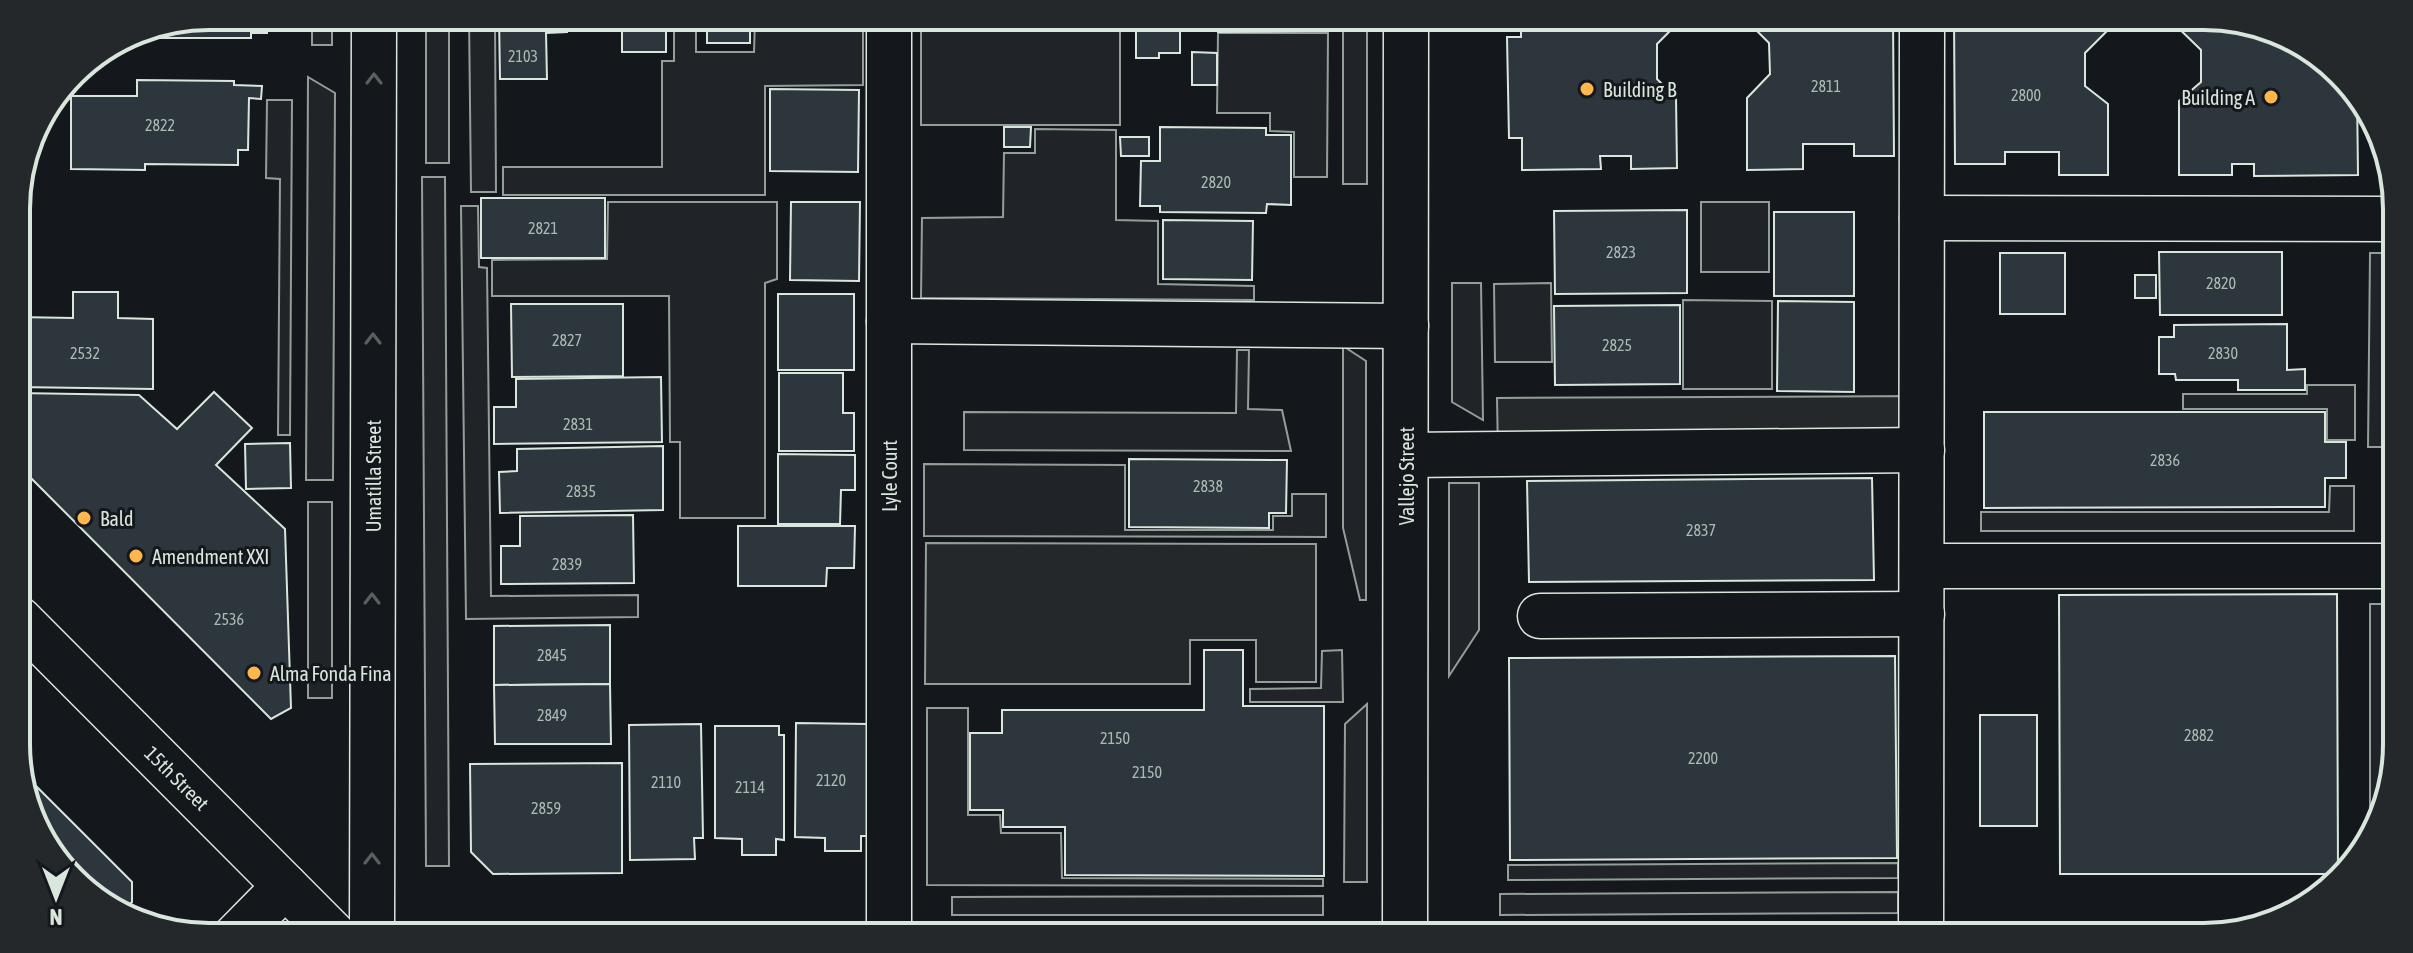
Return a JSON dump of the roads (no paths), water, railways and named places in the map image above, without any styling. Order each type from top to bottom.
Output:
[{"type":"street","name":"Umatilla Street","points":[[372,923],[374,30]]},
{"type":"street","name":"Lyle Court","points":[[889,30],[889,923]]},
{"type":"street","name":"Vallejo Street","points":[[1405,923],[1406,30]]},
{"type":"street","points":[[1921,923],[1922,30]]},
{"type":"street","points":[[1922,218],[2383,219]]},
{"type":"street","points":[[889,321],[1406,326]]},
{"type":"street","points":[[1406,455],[1922,450]]},
{"type":"street","points":[[1922,566],[2383,566]]},
{"type":"street","points":[[1540,616],[1922,614]]},
{"type":"street","name":"15th Street","points":[[30,630],[322,923]]},
{"type":"street","points":[[249,923],[285,886]]},
{"type":"place","name":"Building B","points":[[1587,89]]},
{"type":"place","name":"Building A","points":[[2271,97]]},
{"type":"place","name":"Bald","points":[[84,518]]},
{"type":"place","name":"Amendment XXI","points":[[136,556]]},
{"type":"place","name":"Alma Fonda Fina","points":[[254,673]]}]
